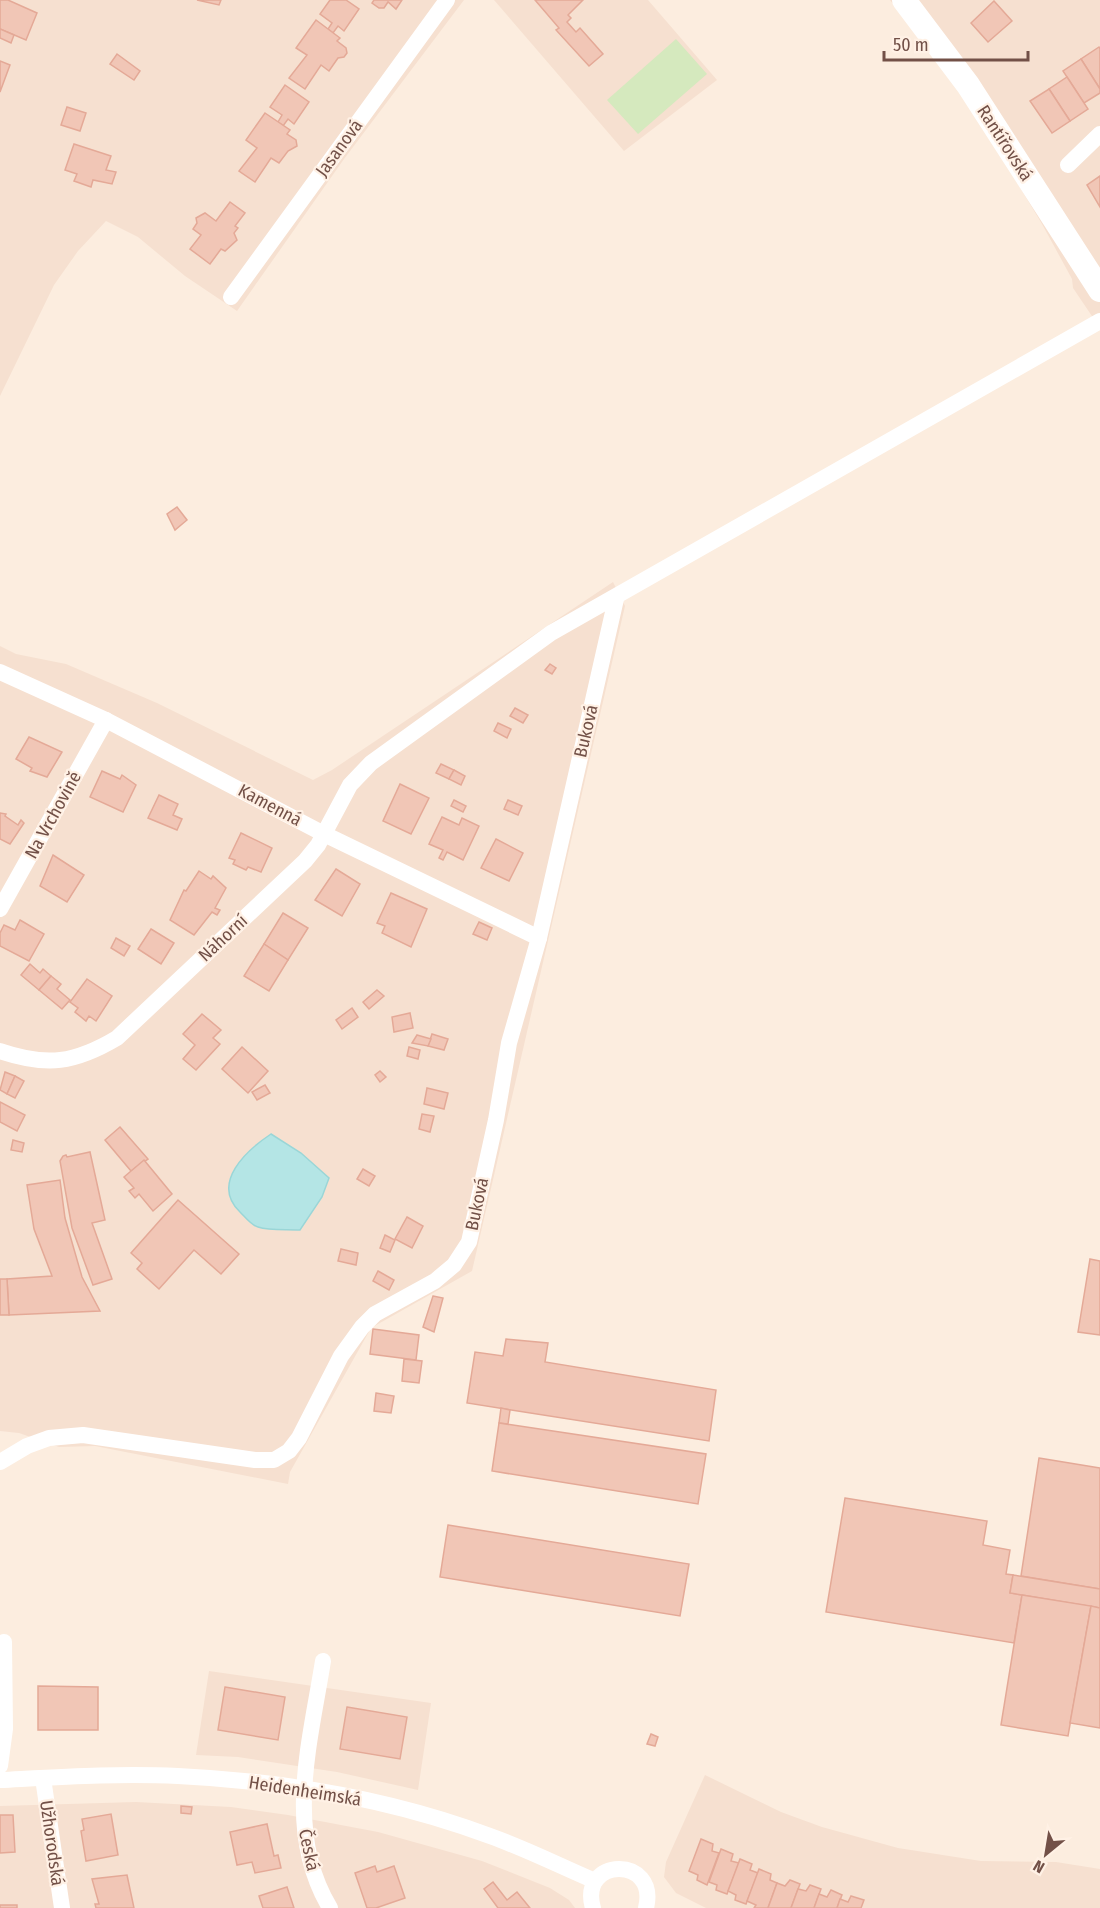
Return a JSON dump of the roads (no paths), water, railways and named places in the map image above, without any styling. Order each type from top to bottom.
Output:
[{"type":"street","name":"Jasanová","points":[[231,297],[447,0]]},
{"type":"street","name":"Rantířovská","points":[[904,0],[968,85],[1100,291]]},
{"type":"street","points":[[1068,165],[1100,134]]},
{"type":"street","name":"Náhorní","points":[[0,1051],[39,1062],[64,1060],[90,1054],[117,1038],[305,861],[324,834],[350,785],[371,763],[551,633],[616,599],[1100,321]]},
{"type":"street","name":"Buková","points":[[0,1462],[27,1446],[49,1438],[83,1435],[255,1460],[274,1460],[289,1451],[299,1438],[341,1356],[362,1327],[375,1314],[435,1281],[454,1265],[469,1242],[496,1120],[509,1043],[539,938],[616,599]]},
{"type":"street","name":"Kamenná","points":[[0,672],[106,720],[324,834],[539,938]]},
{"type":"street","name":"Na Vrchovině","points":[[0,909],[106,720]]},
{"type":"street","points":[[0,1773],[5,1729],[4,1641]]},
{"type":"street","name":"Česká","points":[[323,1661],[304,1789],[303,1832],[309,1865],[330,1908]]},
{"type":"street","name":"Heidenheimská","points":[[0,1773],[43,1778],[178,1776],[304,1789],[379,1803],[462,1826],[595,1881]]},
{"type":"street","name":"Užhorodská","points":[[43,1778],[62,1908]]},
{"type":"street","points":[[593,1908],[591,1899],[595,1881],[609,1870],[628,1869],[643,1881],[647,1889],[646,1908]]},
{"type":"water","points":[[271,1134],[301,1153],[329,1178],[322,1197],[300,1230],[268,1229],[256,1226],[246,1219],[232,1201],[229,1190],[230,1179],[235,1168],[252,1149]]}]
